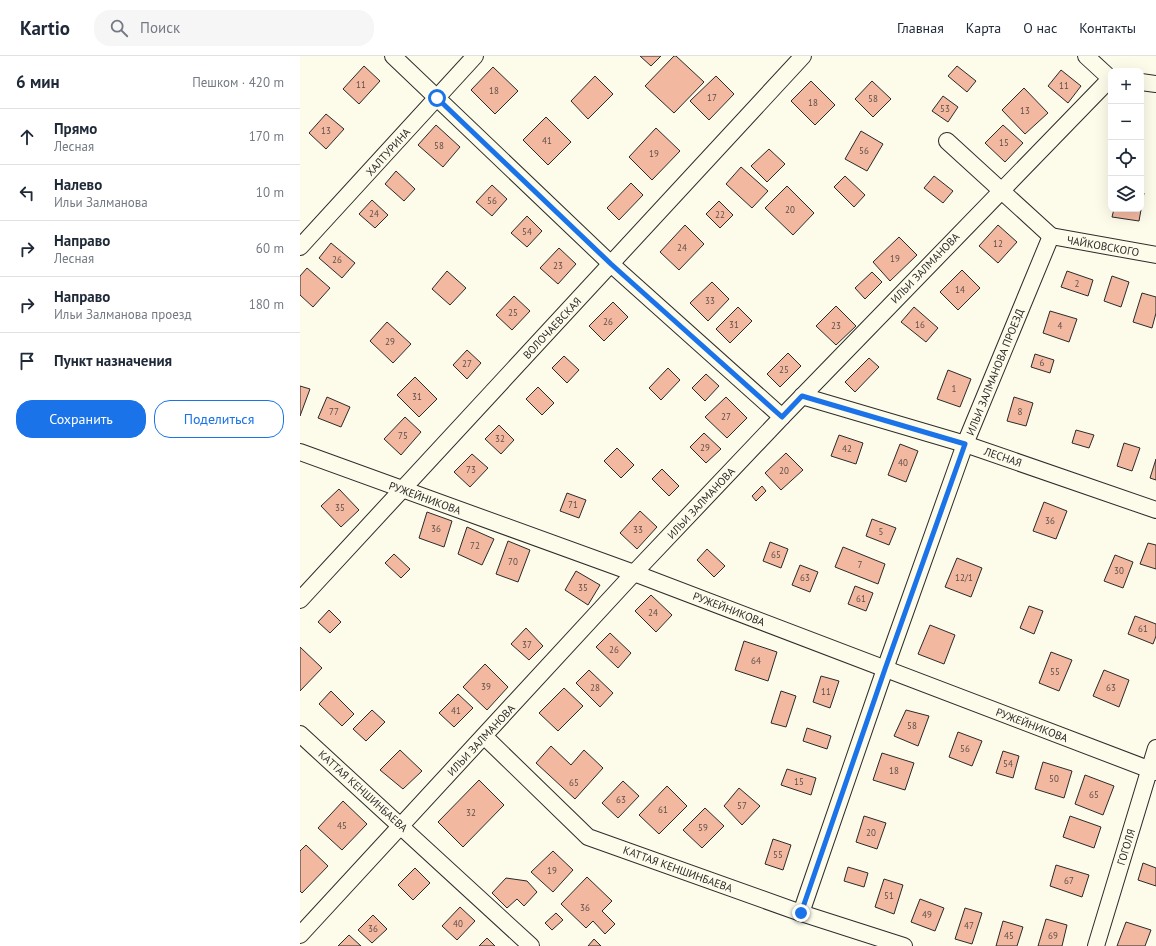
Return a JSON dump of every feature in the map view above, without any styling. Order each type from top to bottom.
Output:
[{"type":"street","points":[[393,56],[611,264],[782,417]]},
{"type":"street","name":"ХАЛТУРИНА","points":[[300,247],[475,56]]},
{"type":"street","name":"ВОЛОЧАЕВСКАЯ","points":[[300,600],[803,56]]},
{"type":"street","points":[[1094,59],[1108,75]]},
{"type":"street","name":"ИЛЬИ ЗАЛМАНОВА","points":[[300,935],[400,826],[485,737],[634,573],[1000,190],[1108,82]]},
{"type":"street","points":[[1144,82],[1156,84]]},
{"type":"street","points":[[947,141],[1051,236]]},
{"type":"street","name":"ЧАЙКОВСКОГО","points":[[1051,236],[1156,255]]},
{"type":"street","name":"ИЛЬИ ЗАЛМАНОВА ПРОЕЗД","points":[[801,913],[885,669],[965,444],[1051,236]]},
{"type":"street","name":"ЛЕСНАЯ","points":[[802,396],[965,444],[1156,510]]},
{"type":"street","name":"РУЖЕЙНИКОВА","points":[[300,452],[634,573],[1153,771]]},
{"type":"street","name":"КАТТАЯ КЕНШИНБАЕВА","points":[[300,734],[531,946]]},
{"type":"street","name":"КАТТАЯ КЕНШИНБАЕВА","points":[[485,737],[588,836],[801,913],[904,946]]},
{"type":"street","name":"ГОГОЛЯ","points":[[1096,946],[1153,771],[1156,748]]},
{"type":"building","points":[[640,56],[661,56],[651,66]]},
{"type":"building","points":[[674,56],[676,56],[704,82],[674,113],[645,86]]},
{"type":"building","points":[[364,66],[380,81],[359,104],[343,89]]},
{"type":"building","points":[[957,66],[976,81],[967,92],[948,76]]},
{"type":"building","points":[[493,67],[518,91],[495,114],[471,90]]},
{"type":"building","points":[[1061,70],[1081,86],[1068,103],[1048,86]]},
{"type":"building","points":[[595,76],[613,94],[588,119],[571,101]]},
{"type":"building","points":[[716,76],[734,94],[709,120],[690,101]]},
{"type":"building","points":[[811,81],[835,105],[815,125],[791,101]]},
{"type":"building","points":[[872,81],[891,99],[873,117],[855,99]]},
{"type":"building","points":[[1024,88],[1048,113],[1025,134],[1002,110]]},
{"type":"building","points":[[943,96],[958,107],[948,122],[932,111]]},
{"type":"building","points":[[326,114],[344,129],[326,149],[309,133]]},
{"type":"building","points":[[546,117],[571,142],[548,165],[523,140]]},
{"type":"building","points":[[436,125],[460,147],[443,167],[418,145]]},
{"type":"building","points":[[1003,125],[1023,143],[1005,162],[985,143]]},
{"type":"building","points":[[656,128],[680,151],[652,180],[629,157]]},
{"type":"building","points":[[861,131],[883,144],[867,171],[845,159]]},
{"type":"building","points":[[769,149],[785,164],[767,182],[751,166]]},
{"type":"building","points":[[741,167],[768,191],[752,208],[726,184]]},
{"type":"building","points":[[396,171],[415,189],[404,201],[385,184]]},
{"type":"building","points":[[845,176],[865,195],[854,207],[834,187]]},
{"type":"building","points":[[934,176],[953,191],[943,203],[924,188]]},
{"type":"building","points":[[631,183],[643,195],[619,220],[607,208]]},
{"type":"building","points":[[492,185],[507,199],[492,216],[476,202]]},
{"type":"building","points":[[787,186],[814,213],[793,235],[765,208]]},
{"type":"building","points":[[372,200],[388,215],[375,228],[359,214]]},
{"type":"building","points":[[719,201],[733,215],[720,228],[706,214]]},
{"type":"building","points":[[1113,212],[1141,212],[1139,221],[1112,217]]},
{"type":"building","points":[[527,216],[542,231],[527,247],[511,233]]},
{"type":"building","points":[[685,225],[704,244],[679,270],[660,252]]},
{"type":"building","points":[[998,225],[1017,242],[998,263],[979,246]]},
{"type":"building","points":[[899,237],[917,255],[890,281],[873,262]]},
{"type":"building","points":[[331,243],[355,263],[342,278],[319,258]]},
{"type":"building","points":[[559,248],[576,264],[558,284],[540,268]]},
{"type":"building","points":[[307,268],[330,288],[313,307],[300,295],[300,276]]},
{"type":"building","points":[[962,270],[980,288],[958,310],[940,292]]},
{"type":"building","points":[[447,271],[466,288],[450,305],[432,289]]},
{"type":"building","points":[[1067,271],[1093,280],[1088,296],[1061,287]]},
{"type":"building","points":[[872,272],[882,282],[865,299],[855,288]]},
{"type":"building","points":[[1112,276],[1129,282],[1121,307],[1104,301]]},
{"type":"building","points":[[712,282],[729,299],[708,321],[690,303]]},
{"type":"building","points":[[1142,293],[1156,297],[1156,313],[1152,328],[1133,322]]},
{"type":"building","points":[[514,296],[530,311],[512,330],[496,315]]},
{"type":"building","points":[[613,302],[628,317],[604,341],[589,326]]},
{"type":"building","points":[[836,306],[856,326],[836,345],[816,326]]},
{"type":"building","points":[[738,307],[752,321],[730,343],[716,329]]},
{"type":"building","points":[[914,307],[938,328],[926,342],[901,322]]},
{"type":"building","points":[[1050,311],[1077,319],[1069,342],[1043,333]]},
{"type":"building","points":[[387,322],[411,344],[393,363],[370,341]]},
{"type":"building","points":[[467,350],[481,363],[467,379],[453,365]]},
{"type":"building","points":[[788,353],[801,366],[780,387],[767,374]]},
{"type":"building","points":[[1035,354],[1054,360],[1050,373],[1031,367]]},
{"type":"building","points":[[564,356],[579,370],[567,383],[552,368]]},
{"type":"building","points":[[869,358],[879,367],[855,392],[845,382]]},
{"type":"building","points":[[668,368],[680,380],[661,400],[649,388]]},
{"type":"building","points":[[948,370],[971,379],[960,407],[937,399]]},
{"type":"building","points":[[706,374],[719,386],[705,401],[692,388]]},
{"type":"building","points":[[415,377],[437,399],[419,417],[397,395]]},
{"type":"building","points":[[300,386],[310,389],[300,416]]},
{"type":"building","points":[[538,387],[554,403],[542,415],[526,399]]},
{"type":"building","points":[[327,397],[350,407],[341,427],[318,418]]},
{"type":"building","points":[[726,397],[747,418],[727,438],[705,417]]},
{"type":"building","points":[[1014,397],[1033,403],[1026,426],[1007,421]]},
{"type":"building","points":[[405,417],[421,432],[401,455],[384,439]]},
{"type":"building","points":[[499,425],[514,440],[501,454],[485,439]]},
{"type":"building","points":[[1076,430],[1094,435],[1089,448],[1072,443]]},
{"type":"building","points":[[704,433],[721,449],[706,463],[690,447]]},
{"type":"building","points":[[839,435],[863,443],[856,464],[831,456]]},
{"type":"building","points":[[1124,443],[1140,448],[1132,471],[1117,466]]},
{"type":"building","points":[[900,444],[918,451],[906,482],[888,475]]},
{"type":"building","points":[[617,448],[634,465],[621,478],[604,461]]},
{"type":"building","points":[[786,453],[803,470],[781,490],[765,473]]},
{"type":"building","points":[[472,454],[488,468],[470,487],[454,472]]},
{"type":"building","points":[[1156,459],[1156,480],[1150,478]]},
{"type":"building","points":[[662,469],[679,486],[669,496],[652,479]]},
{"type":"building","points":[[762,486],[766,491],[756,501],[752,496]]},
{"type":"building","points":[[339,489],[359,510],[341,527],[321,506]]},
{"type":"building","points":[[567,493],[586,500],[579,518],[560,511]]},
{"type":"building","points":[[1044,502],[1067,511],[1056,539],[1033,531]]},
{"type":"building","points":[[640,511],[657,527],[637,549],[620,533]]},
{"type":"building","points":[[427,512],[452,521],[444,547],[419,538]]},
{"type":"building","points":[[872,519],[896,528],[889,545],[866,536]]},
{"type":"building","points":[[467,527],[494,539],[482,565],[458,554]]},
{"type":"building","points":[[508,541],[530,550],[518,582],[496,574]]},
{"type":"building","points":[[770,542],[788,549],[781,568],[763,561]]},
{"type":"building","points":[[1148,543],[1156,545],[1156,569],[1140,564]]},
{"type":"building","points":[[843,547],[885,564],[878,584],[835,567]]},
{"type":"building","points":[[707,549],[725,566],[714,577],[697,560]]},
{"type":"building","points":[[394,554],[410,569],[401,578],[385,563]]},
{"type":"building","points":[[1115,555],[1133,562],[1123,588],[1104,581]]},
{"type":"building","points":[[957,558],[982,568],[971,597],[945,587]]},
{"type":"building","points":[[800,565],[818,572],[810,592],[792,585]]},
{"type":"building","points":[[576,571],[600,585],[588,605],[565,590]]},
{"type":"building","points":[[855,586],[873,593],[866,611],[848,604]]},
{"type":"building","points":[[651,595],[672,615],[656,632],[635,611]]},
{"type":"building","points":[[1029,606],[1043,611],[1034,634],[1020,628]]},
{"type":"building","points":[[329,610],[341,622],[330,633],[318,622]]},
{"type":"building","points":[[1135,616],[1156,624],[1156,636],[1153,644],[1128,634]]},
{"type":"building","points":[[930,625],[955,635],[944,664],[918,654]]},
{"type":"building","points":[[526,628],[543,646],[529,660],[511,644]]},
{"type":"building","points":[[610,633],[631,653],[618,668],[596,647]]},
{"type":"building","points":[[744,641],[777,652],[768,681],[735,670]]},
{"type":"building","points":[[300,647],[322,668],[300,691]]},
{"type":"building","points":[[1051,652],[1072,660],[1059,691],[1039,683]]},
{"type":"building","points":[[485,664],[508,687],[487,710],[463,687]]},
{"type":"building","points":[[589,670],[613,693],[600,707],[576,683]]},
{"type":"building","points":[[1104,670],[1129,680],[1119,707],[1093,696]]},
{"type":"building","points":[[821,676],[839,681],[830,708],[813,702]]},
{"type":"building","points":[[564,688],[583,706],[558,731],[539,713]]},
{"type":"building","points":[[331,691],[354,714],[342,726],[319,704]]},
{"type":"building","points":[[781,691],[796,696],[786,727],[771,723]]},
{"type":"building","points":[[458,694],[473,708],[454,727],[439,713]]},
{"type":"building","points":[[372,710],[385,722],[366,741],[353,729]]},
{"type":"building","points":[[906,710],[929,716],[918,746],[894,736]]},
{"type":"building","points":[[807,728],[831,736],[827,749],[803,741]]},
{"type":"building","points":[[958,732],[982,741],[972,766],[949,757]]},
{"type":"building","points":[[551,746],[571,765],[584,750],[603,768],[575,799],[536,763]]},
{"type":"building","points":[[400,750],[422,771],[403,789],[380,770]]},
{"type":"building","points":[[1003,751],[1019,756],[1013,778],[996,773]]},
{"type":"building","points":[[882,753],[914,763],[905,790],[873,780]]},
{"type":"building","points":[[1043,762],[1072,771],[1064,798],[1035,789]]},
{"type":"building","points":[[787,769],[816,778],[811,795],[781,785]]},
{"type":"building","points":[[1085,775],[1114,786],[1103,815],[1075,804]]},
{"type":"building","points":[[479,780],[504,805],[463,847],[438,822]]},
{"type":"building","points":[[623,781],[639,796],[618,818],[602,803]]},
{"type":"building","points":[[667,786],[687,806],[659,834],[639,815]]},
{"type":"building","points":[[739,788],[760,806],[742,825],[724,806]]},
{"type":"building","points":[[343,801],[367,824],[342,850],[318,828]]},
{"type":"building","points":[[705,808],[724,826],[702,848],[683,830]]},
{"type":"building","points":[[864,816],[886,823],[877,849],[856,842]]},
{"type":"building","points":[[1070,816],[1101,827],[1094,848],[1063,837]]},
{"type":"building","points":[[773,839],[791,845],[783,870],[765,864]]},
{"type":"building","points":[[306,845],[328,866],[302,893],[300,891],[300,851]]},
{"type":"building","points":[[553,851],[573,870],[553,892],[531,872]]},
{"type":"building","points":[[1143,863],[1156,868],[1156,886],[1138,880]]},
{"type":"building","points":[[1056,865],[1089,875],[1082,897],[1050,886]]},
{"type":"building","points":[[848,867],[868,873],[864,887],[844,881]]},
{"type":"building","points":[[415,868],[430,883],[413,900],[398,885]]},
{"type":"building","points":[[587,877],[612,901],[602,911],[615,924],[605,934],[593,921],[586,928],[561,904]]},
{"type":"building","points":[[506,878],[527,881],[537,892],[524,906],[517,899],[507,908],[492,893]]},
{"type":"building","points":[[884,879],[903,885],[894,914],[875,907]]},
{"type":"building","points":[[920,899],[944,908],[935,931],[911,922]]},
{"type":"building","points":[[460,907],[475,921],[457,940],[442,926]]},
{"type":"building","points":[[965,908],[982,913],[972,944],[955,939]]},
{"type":"building","points":[[556,913],[563,920],[552,930],[545,923]]},
{"type":"building","points":[[373,915],[387,929],[372,943],[358,930]]},
{"type":"building","points":[[1046,919],[1067,925],[1062,946],[1038,946]]},
{"type":"building","points":[[1003,921],[1023,927],[1017,946],[996,946]]},
{"type":"building","points":[[1126,922],[1151,930],[1145,946],[1117,946]]},
{"type":"building","points":[[349,935],[361,946],[338,946]]},
{"type":"building","points":[[487,938],[495,946],[479,946]]},
{"type":"building","points":[[594,939],[601,946],[588,946]]},
{"type":"route","points":[[437,98],[611,264],[782,417],[802,396],[965,444],[885,669],[801,913]]}]
